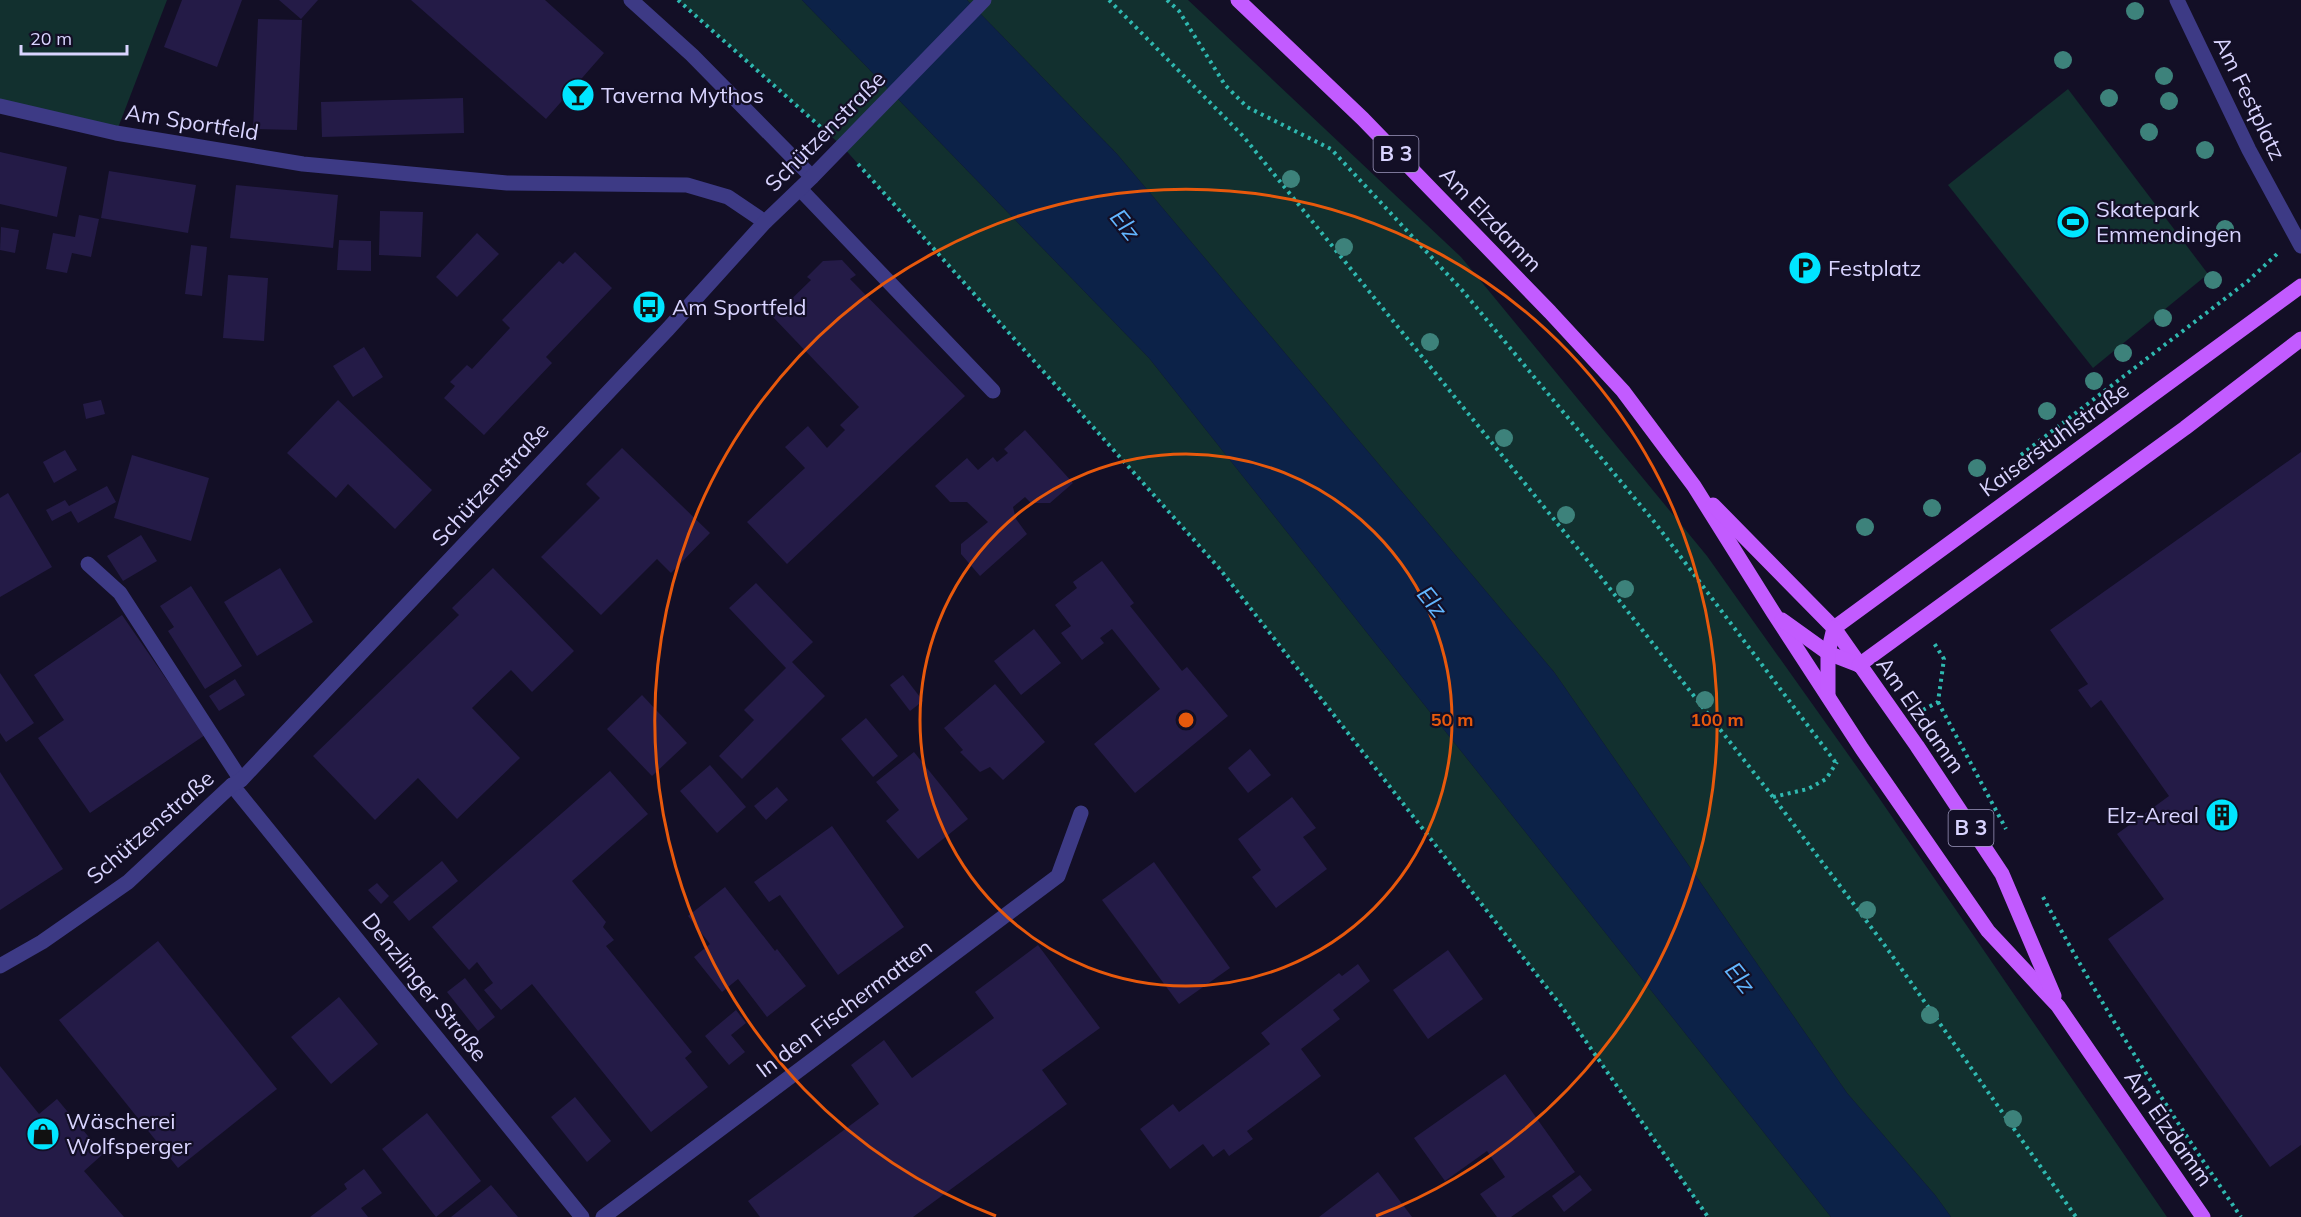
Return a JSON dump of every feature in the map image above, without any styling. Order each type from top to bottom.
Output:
[{"type":"main road","name":"Am Elzdamm","points":[[1238,0],[1362,119],[1550,312],[1623,391],[1694,486],[1862,748],[1988,931],[2058,1006],[2203,1217]]},
{"type":"main road","name":"Kaiserstuhlstraße","points":[[1834,628],[2301,286]]},
{"type":"main road","points":[[1773,612],[1828,653],[1859,665],[2185,428],[2301,339]]},
{"type":"main road","name":"Am Elzdamm","points":[[1694,486],[1834,628],[1917,746],[2002,874],[2058,1006]]},
{"type":"main road","points":[[1828,696],[1828,653],[1834,628]]},
{"type":"street","points":[[631,0],[692,55],[812,177]]},
{"type":"street","name":"Schützenstraße","points":[[0,966],[42,942],[128,882],[237,782],[668,329],[765,222],[812,177],[984,0]]},
{"type":"street","name":"Am Festplatz","points":[[2177,0],[2249,150],[2301,246]]},
{"type":"street","name":"Am Sportfeld","points":[[0,106],[116,133],[303,164],[507,183],[687,185],[728,197],[765,222]]},
{"type":"street","points":[[800,189],[993,391]]},
{"type":"street","name":"Denzlinger Straße","points":[[88,564],[120,593],[237,782],[582,1217]]},
{"type":"street","name":"In den Fischermatten","points":[[603,1217],[1058,876],[1081,813]]},
{"type":"path","points":[[678,0],[842,146],[1219,568],[1562,1006],[1708,1217]]},
{"type":"path","points":[[1109,0],[1243,136],[1600,576],[1773,797],[1886,947],[2076,1217]]},
{"type":"path","points":[[1167,0],[1179,11],[1225,85],[1247,107],[1331,149],[1370,190],[1462,290],[1656,524],[1836,763],[1826,779],[1808,789],[1773,797]]},
{"type":"path","points":[[1938,702],[2012,839]]},
{"type":"path","points":[[2040,892],[2074,955],[2170,1113],[2241,1217]]},
{"type":"green space","points":[[0,0],[167,0],[116,133],[0,106]]},
{"type":"green space","points":[[678,0],[802,0],[1149,358],[1831,1217],[1708,1217],[1562,1007],[1219,568],[842,146]]},
{"type":"green space","points":[[967,0],[1188,0],[1461,257],[1707,556],[1877,795],[2167,1217],[1951,1217],[1935,1195],[1847,1093],[1554,672],[1117,154]]},
{"type":"green space","name":"Skatepark Emmendingen","points":[[2068,89],[2208,274],[2093,368],[1948,185]]},
{"type":"water","name":"Elz","points":[[802,0],[967,0],[1117,154],[1554,672],[1847,1093],[1935,1195],[1951,1217],[1831,1217],[1149,358]]},
{"type":"building","points":[[182,0],[242,0],[217,67],[164,47]]},
{"type":"building","points":[[279,0],[318,0],[301,19]]},
{"type":"building","points":[[411,0],[545,0],[604,53],[546,119]]},
{"type":"building","points":[[258,19],[302,20],[297,130],[253,129]]},
{"type":"building","points":[[463,98],[464,133],[322,137],[321,102]]},
{"type":"building","points":[[0,152],[67,167],[57,217],[0,204]]},
{"type":"building","points":[[109,171],[196,185],[188,233],[101,218]]},
{"type":"building","points":[[236,185],[338,195],[333,248],[230,238]]},
{"type":"building","points":[[380,211],[423,212],[421,257],[379,255]]},
{"type":"building","points":[[79,215],[99,219],[91,257],[72,253],[67,273],[46,269],[53,233],[75,237]]},
{"type":"building","points":[[1,227],[19,230],[15,253],[0,250]]},
{"type":"building","points":[[477,233],[499,254],[457,297],[436,277]]},
{"type":"building","points":[[339,240],[371,241],[371,271],[337,270]]},
{"type":"building","points":[[191,245],[207,247],[202,296],[185,294]]},
{"type":"building","points":[[575,252],[612,288],[546,357],[552,363],[484,435],[444,398],[455,386],[450,382],[467,365],[472,369],[510,328],[502,320],[559,261],[563,264]]},
{"type":"building","points":[[842,260],[856,275],[850,279],[965,396],[787,564],[747,522],[805,468],[785,447],[808,426],[827,448],[845,430],[840,425],[859,407],[773,317],[811,280],[807,277],[823,261]]},
{"type":"building","points":[[228,275],[268,278],[264,341],[223,338]]},
{"type":"building","points":[[364,347],[383,377],[353,397],[333,366]]},
{"type":"building","points":[[101,400],[105,414],[86,419],[83,404]]},
{"type":"building","points":[[338,400],[432,490],[395,529],[348,484],[336,498],[287,453]]},
{"type":"building","points":[[1025,430],[1073,483],[1050,503],[1031,503],[1025,497],[1013,507],[1016,519],[1027,534],[980,576],[961,554],[961,544],[988,522],[967,502],[950,502],[935,486],[967,458],[978,470],[993,457],[997,462],[1008,453],[1004,449]]},
{"type":"building","points":[[622,448],[710,533],[671,573],[657,559],[601,615],[541,557],[600,498],[586,484]]},
{"type":"building","points":[[65,450],[77,470],[54,483],[43,462]]},
{"type":"building","name":"Elz-Areal","points":[[2301,452],[2301,1145],[2270,1167],[2108,939],[2164,899],[2117,834],[2169,796],[2101,700],[2091,708],[2078,690],[2088,684],[2050,630]]},
{"type":"building","points":[[132,455],[209,478],[191,541],[114,518]]},
{"type":"building","points":[[107,486],[116,502],[78,523],[71,511],[52,521],[46,510],[65,500],[69,506]]},
{"type":"building","points":[[8,493],[52,567],[0,597],[0,498]]},
{"type":"building","points":[[141,535],[157,561],[123,581],[107,556]]},
{"type":"building","points":[[1102,561],[1134,603],[1130,606],[1182,671],[1187,667],[1228,716],[1135,793],[1094,744],[1160,689],[1112,629],[1100,638],[1104,643],[1082,660],[1061,633],[1071,626],[1055,605],[1077,588],[1073,582]]},
{"type":"building","points":[[280,568],[313,622],[257,656],[224,602]]},
{"type":"building","points":[[493,568],[574,651],[532,692],[511,670],[472,708],[520,758],[457,819],[418,778],[375,820],[313,756],[459,615],[452,608]]},
{"type":"building","points":[[756,583],[813,642],[792,662],[825,696],[742,779],[719,756],[754,720],[744,710],[786,668],[729,608]]},
{"type":"building","points":[[191,586],[242,666],[205,689],[168,631],[174,627],[160,606]]},
{"type":"building","points":[[122,615],[205,735],[90,813],[38,738],[64,720],[34,675]]},
{"type":"building","points":[[1034,629],[1061,663],[1021,695],[994,661]]},
{"type":"building","points":[[0,673],[34,723],[6,742],[0,733]]},
{"type":"building","points":[[903,675],[923,701],[910,711],[890,685]]},
{"type":"building","points":[[235,679],[245,695],[219,711],[209,696]]},
{"type":"building","points":[[995,684],[1045,742],[1003,780],[990,767],[980,772],[960,752],[963,750],[944,728]]},
{"type":"building","points":[[642,695],[687,743],[652,776],[607,729]]},
{"type":"building","points":[[866,718],[898,756],[873,777],[841,739]]},
{"type":"building","points":[[1250,749],[1271,775],[1248,793],[1228,768]]},
{"type":"building","points":[[914,752],[968,819],[918,859],[886,821],[899,810],[876,782]]},
{"type":"building","points":[[710,765],[746,807],[717,833],[680,791]]},
{"type":"building","points":[[610,771],[648,814],[572,881],[606,922],[603,927],[614,940],[606,946],[692,1052],[685,1058],[708,1087],[651,1132],[532,984],[501,1010],[484,990],[493,983],[477,962],[469,970],[432,927]]},
{"type":"building","points":[[0,772],[63,869],[0,910]]},
{"type":"building","points":[[777,787],[788,800],[766,820],[754,806]]},
{"type":"building","points":[[1292,797],[1316,828],[1303,837],[1327,869],[1276,908],[1252,877],[1261,870],[1238,839]]},
{"type":"building","points":[[832,826],[904,927],[838,975],[780,895],[769,902],[754,882]]},
{"type":"building","points":[[442,861],[458,881],[409,921],[393,902]]},
{"type":"building","points":[[1154,862],[1230,968],[1179,1004],[1102,900]]},
{"type":"building","points":[[377,883],[389,896],[381,904],[368,890]]},
{"type":"building","points":[[725,887],[775,951],[777,949],[806,986],[767,1017],[738,979],[722,992],[694,957],[710,944],[688,916]]},
{"type":"building","points":[[158,941],[277,1089],[178,1168],[59,1020]]},
{"type":"building","points":[[1038,945],[1100,1028],[1042,1070],[1067,1104],[913,1217],[760,1217],[748,1201],[879,1104],[851,1065],[884,1040],[912,1078],[994,1018],[975,992]]},
{"type":"building","points":[[1448,950],[1483,999],[1428,1039],[1393,990]]},
{"type":"building","points":[[1358,964],[1370,981],[1333,1010],[1340,1019],[1301,1049],[1321,1076],[1247,1131],[1253,1139],[1229,1156],[1224,1149],[1213,1157],[1203,1144],[1170,1169],[1140,1129],[1173,1104],[1179,1112],[1270,1044],[1261,1033],[1339,973],[1342,976]]},
{"type":"building","points":[[465,978],[495,1017],[478,1031],[447,992]]},
{"type":"building","points":[[339,997],[378,1044],[331,1084],[291,1037]]},
{"type":"building","points":[[736,1010],[746,1023],[731,1035],[745,1052],[729,1065],[705,1036]]},
{"type":"building","name":"Wäscherei Wolfsperger","points":[[0,1066],[39,1114],[57,1099],[103,1154],[84,1171],[124,1217],[0,1217]]},
{"type":"building","points":[[1505,1074],[1575,1172],[1511,1217],[1497,1217],[1480,1194],[1505,1177],[1487,1151],[1445,1181],[1414,1138]]},
{"type":"building","points":[[575,1097],[611,1141],[587,1162],[551,1117]]},
{"type":"building","points":[[427,1113],[481,1181],[436,1217],[382,1149]]},
{"type":"building","points":[[364,1169],[382,1193],[361,1208],[368,1217],[310,1217],[347,1189],[344,1184]]},
{"type":"building","points":[[1378,1172],[1412,1217],[1319,1217]]},
{"type":"building","points":[[1580,1175],[1592,1190],[1564,1212],[1552,1196]]},
{"type":"building","points":[[491,1185],[518,1217],[451,1217]]},
{"type":"place","name":"Taverna Mythos","points":[[578,95]]},
{"type":"place","name":"Skatepark Emmendingen","points":[[2073,222]]},
{"type":"place","name":"Festplatz","points":[[1805,268]]},
{"type":"place","name":"Am Sportfeld","points":[[649,307]]},
{"type":"place","name":"Elz-Areal","points":[[2222,815]]},
{"type":"place","name":"Wäscherei Wolfsperger","points":[[43,1134]]}]
